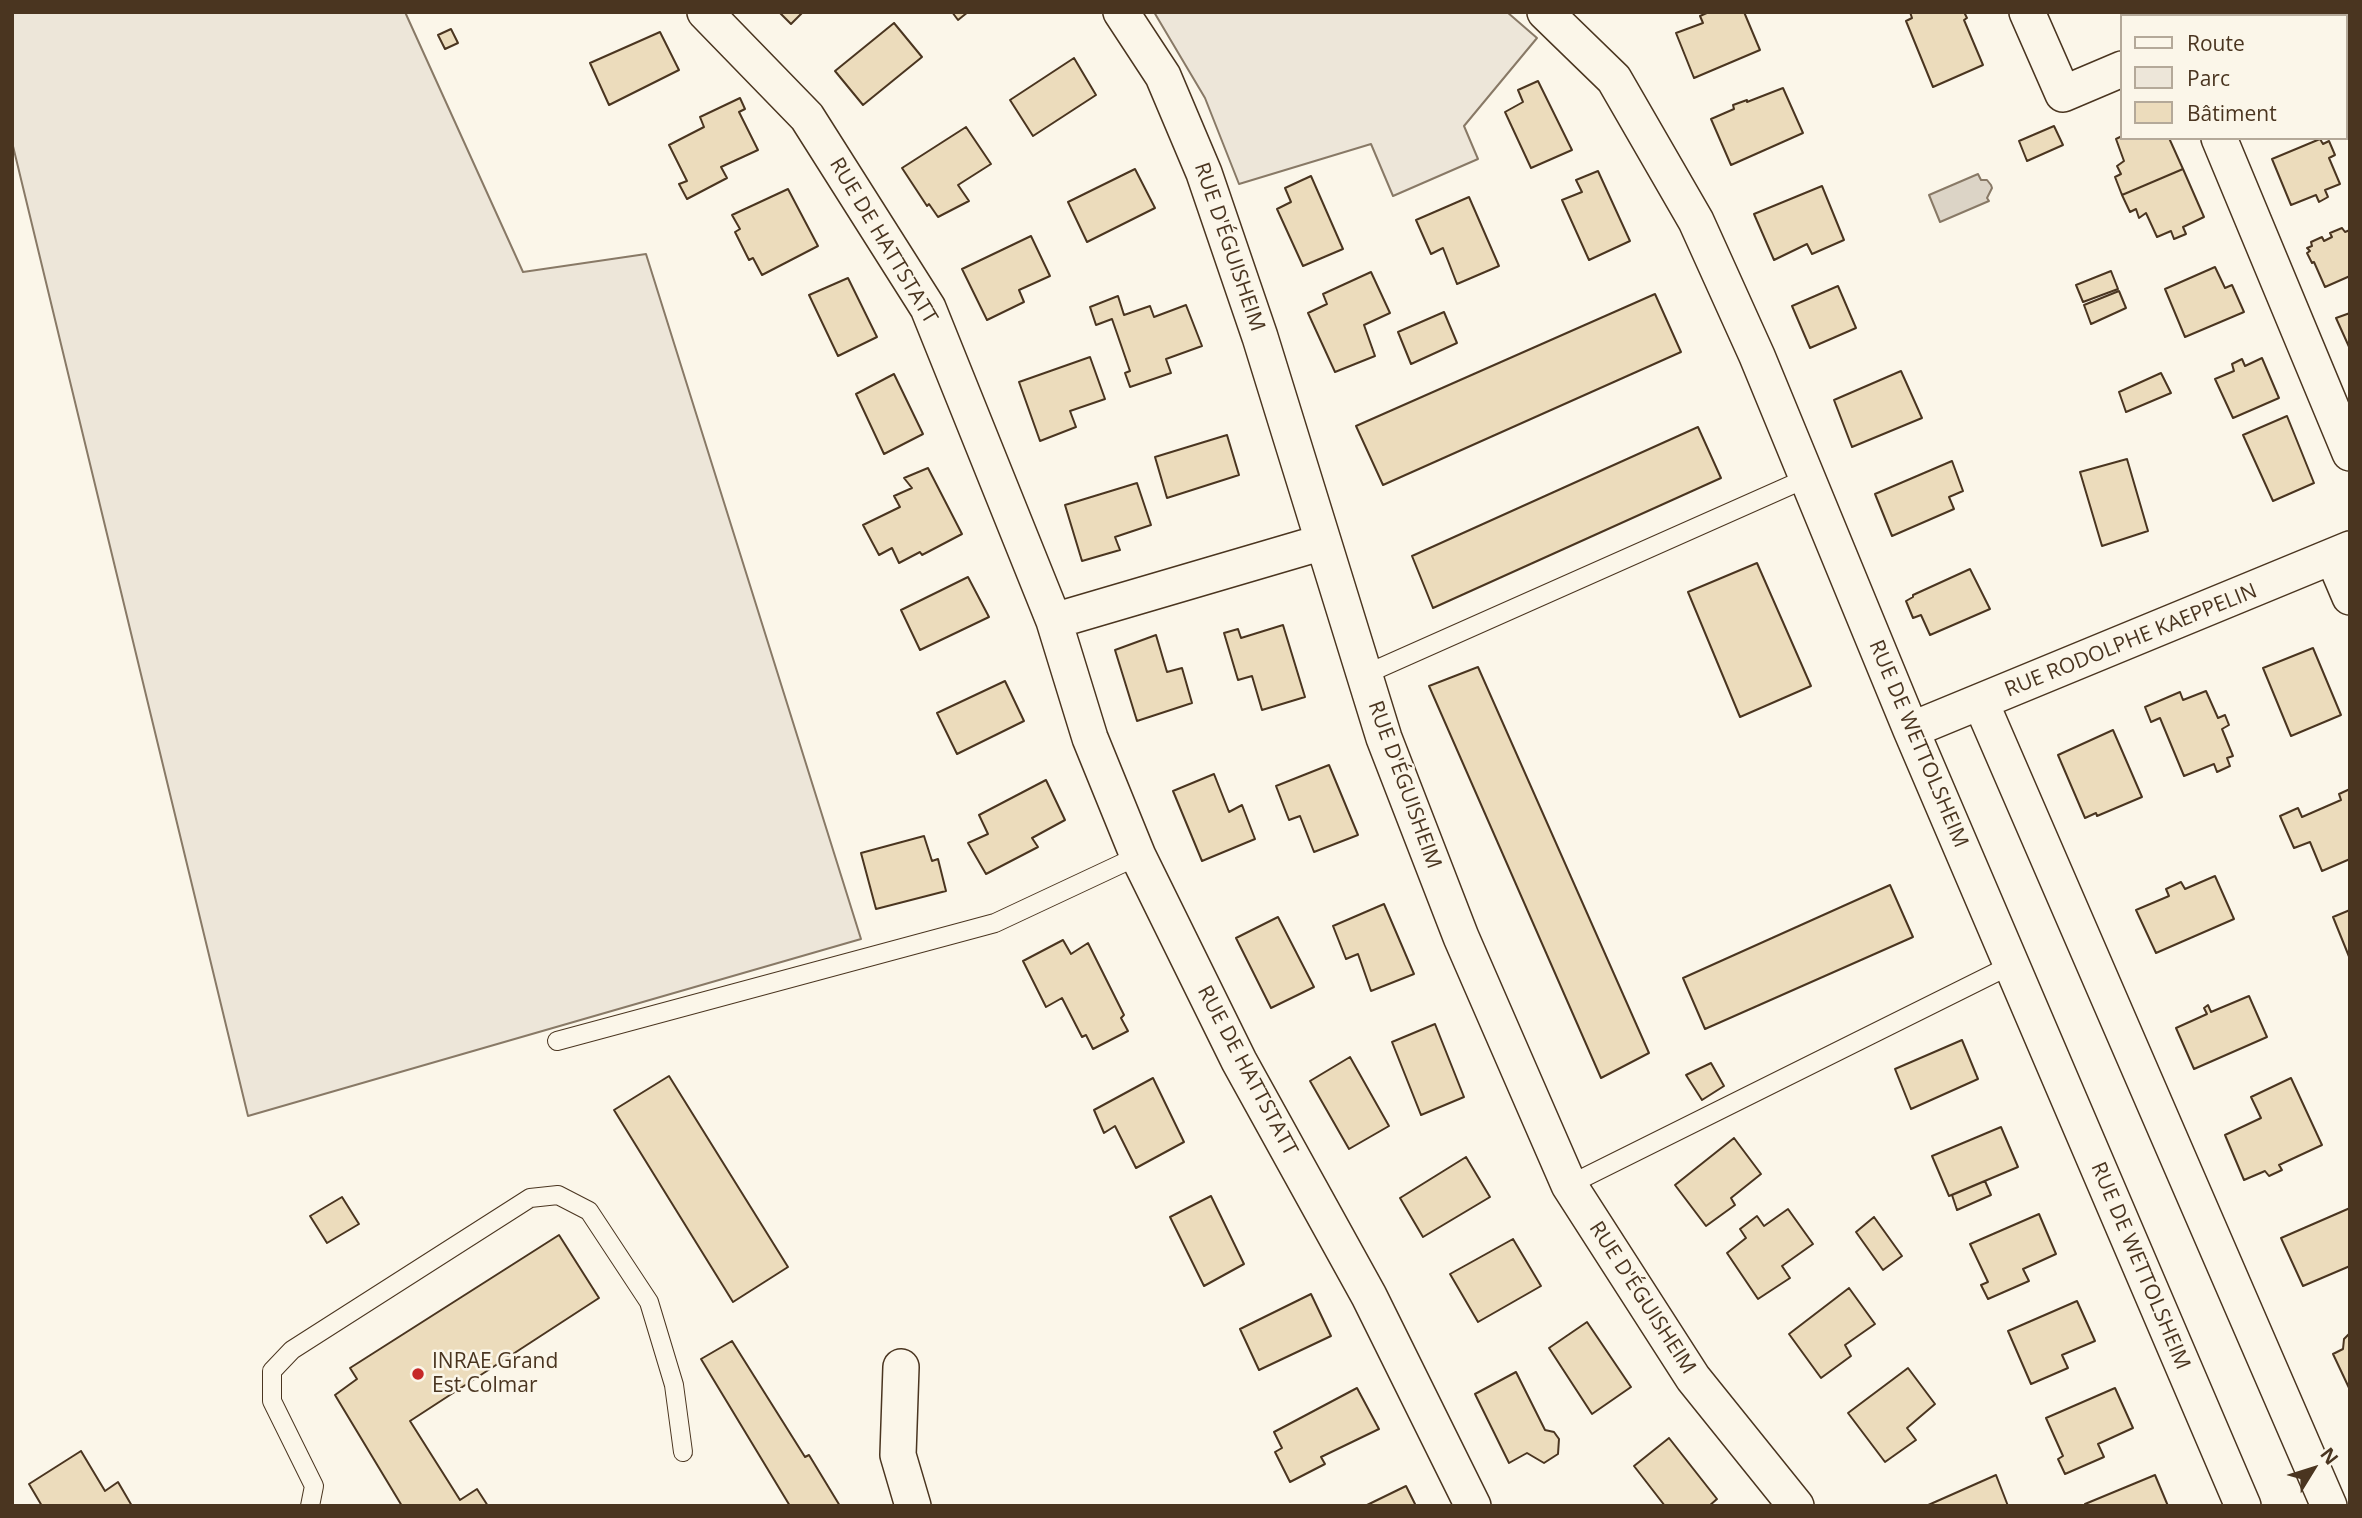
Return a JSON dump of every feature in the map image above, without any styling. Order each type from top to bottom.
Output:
[{"type":"street","name":"RUE DE HATTSTATT","points":[[705,12],[807,117],[928,308],[1054,621],[1090,738],[1138,856],[1239,1061],[1369,1296],[1473,1506]]},
{"type":"street","name":"RUE D'ÉGUISHEIM","points":[[1121,12],[1163,76],[1204,173],[1260,337],[1384,738],[1461,937],[1569,1185],[1693,1378],[1796,1506]]},
{"type":"street","name":"RUE DE WETTOLSHEIM","points":[[1545,12],[1614,79],[1696,221],[1757,356],[1911,730],[2243,1506]]},
{"type":"street","points":[[2027,12],[2063,94],[2120,70]]},
{"type":"street","points":[[2220,140],[2350,453]]},
{"type":"street","points":[[1054,621],[1323,542]]},
{"type":"street","points":[[2341,553],[2350,597]]},
{"type":"street","name":"RUE RODOLPHE KAEPPELIN","points":[[1911,730],[2341,553]]},
{"type":"street","points":[[1981,703],[2329,1506]]},
{"type":"street","points":[[901,1367],[898,1455],[913,1506]]},
{"type":"lane","points":[[1364,675],[1807,478]]},
{"type":"lane","points":[[556,1041],[995,923],[1138,856]]},
{"type":"lane","points":[[1569,1185],[2011,965]]},
{"type":"lane","points":[[310,1506],[314,1486],[272,1401],[272,1371],[292,1350],[530,1198],[558,1195],[589,1212],[649,1302],[674,1385],[683,1452]]},
{"type":"green space","points":[[12,12],[405,12],[523,272],[646,254],[861,939],[248,1116],[12,142]]},
{"type":"green space","points":[[1154,12],[1507,12],[1537,38],[1464,126],[1478,159],[1393,196],[1371,144],[1239,184],[1205,98]]},
{"type":"shaded area","points":[[1978,174],[1981,180],[1987,180],[1991,185],[1987,198],[1989,201],[1940,222],[1929,195]]},
{"type":"building","points":[[779,12],[803,12],[791,24]]},
{"type":"building","points":[[952,12],[968,12],[958,20]]},
{"type":"building","points":[[1709,12],[1744,12],[1760,50],[1694,78],[1676,33],[1703,23],[1700,16]]},
{"type":"building","points":[[1910,12],[1964,12],[1967,18],[1964,20],[1983,65],[1933,87],[1906,21],[1912,18]]},
{"type":"building","points":[[2228,12],[2277,12],[2273,14]]},
{"type":"building","points":[[2350,12],[2350,28],[2348,14],[2322,14]]},
{"type":"building","points":[[894,23],[922,57],[863,105],[835,71]]},
{"type":"building","points":[[451,29],[458,43],[445,49],[438,35]]},
{"type":"building","points":[[660,32],[679,70],[609,105],[590,63]]},
{"type":"building","points":[[1074,58],[1096,95],[1033,136],[1010,100]]},
{"type":"building","points":[[1538,81],[1572,150],[1531,168],[1505,112],[1523,102],[1518,90]]},
{"type":"building","points":[[1783,88],[1803,133],[1731,165],[1711,119],[1734,109],[1733,105]]},
{"type":"building","points":[[740,98],[745,109],[739,112],[758,150],[721,167],[727,178],[687,199],[679,184],[687,181],[669,145],[704,127],[700,117]]},
{"type":"building","points":[[2054,126],[2063,145],[2027,161],[2019,141]]},
{"type":"building","points":[[966,127],[991,164],[958,185],[969,201],[938,217],[929,204],[927,206],[902,168]]},
{"type":"building","points":[[2116,139],[2170,140],[2183,169],[2122,195],[2115,177],[2121,174],[2117,166],[2124,161]]},
{"type":"building","points":[[2318,140],[2323,144],[2329,141],[2335,155],[2329,158],[2340,184],[2325,190],[2328,197],[2319,202],[2316,195],[2291,205],[2272,159]]},
{"type":"building","points":[[1135,169],[1155,208],[1087,242],[1068,202]]},
{"type":"building","points":[[2183,169],[2204,217],[2183,227],[2186,234],[2174,239],[2171,231],[2157,237],[2146,213],[2139,218],[2136,209],[2130,212],[2122,195]]},
{"type":"building","points":[[1598,171],[1630,241],[1589,260],[1562,200],[1582,192],[1576,180]]},
{"type":"building","points":[[1311,176],[1343,249],[1303,266],[1277,209],[1291,202],[1285,188]]},
{"type":"building","points":[[1822,186],[1844,240],[1812,254],[1807,244],[1774,260],[1754,214]]},
{"type":"building","points":[[788,189],[818,246],[762,275],[753,258],[749,260],[735,232],[740,229],[732,215]]},
{"type":"building","points":[[1469,197],[1499,266],[1457,284],[1443,248],[1431,254],[1416,220]]},
{"type":"building","points":[[2342,228],[2345,232],[2350,230],[2350,276],[2325,287],[2307,248],[2312,246],[2311,242],[2322,237],[2324,241],[2332,237],[2330,233]]},
{"type":"building","points":[[1031,236],[1050,276],[1019,290],[1024,302],[987,320],[962,269]]},
{"type":"building","points":[[2215,267],[2225,288],[2232,285],[2244,312],[2185,337],[2165,289]]},
{"type":"building","points":[[2111,271],[2118,289],[2083,302],[2076,285]]},
{"type":"building","points":[[1371,272],[1390,313],[1364,325],[1375,356],[1335,372],[1308,313],[1327,304],[1323,294]]},
{"type":"building","points":[[848,278],[877,337],[838,356],[809,295]]},
{"type":"building","points":[[1838,286],[1856,328],[1810,348],[1792,306]]},
{"type":"building","points":[[2119,291],[2126,308],[2091,324],[2084,305]]},
{"type":"building","points":[[1655,294],[1681,352],[1383,485],[1356,426]]},
{"type":"building","points":[[1118,296],[1124,315],[1150,306],[1154,317],[1186,305],[1202,346],[1166,359],[1171,373],[1130,387],[1125,373],[1130,371],[1112,319],[1096,325],[1090,307]]},
{"type":"building","points":[[1444,312],[1457,343],[1411,364],[1398,332]]},
{"type":"building","points":[[2350,313],[2350,349],[2336,318]]},
{"type":"building","points":[[1090,357],[1105,399],[1070,411],[1076,427],[1040,441],[1019,382]]},
{"type":"building","points":[[2262,358],[2279,398],[2233,418],[2215,379],[2234,371],[2232,364],[2242,359],[2245,366]]},
{"type":"building","points":[[1901,371],[1922,418],[1852,447],[1834,400]]},
{"type":"building","points":[[2161,373],[2171,393],[2126,412],[2119,392]]},
{"type":"building","points":[[894,374],[923,434],[884,454],[856,394]]},
{"type":"building","points":[[2287,416],[2314,483],[2273,501],[2243,435]]},
{"type":"building","points":[[1698,427],[1721,478],[1433,608],[1412,556]]},
{"type":"building","points":[[1227,435],[1239,475],[1167,498],[1155,457]]},
{"type":"building","points":[[2127,459],[2148,531],[2102,546],[2080,472]]},
{"type":"building","points":[[1952,461],[1963,491],[1949,497],[1954,509],[1892,536],[1875,494]]},
{"type":"building","points":[[928,468],[962,534],[922,555],[920,552],[899,563],[892,548],[879,555],[863,525],[900,507],[894,496],[912,488],[904,478]]},
{"type":"building","points":[[1137,483],[1151,525],[1115,537],[1120,550],[1082,561],[1065,505]]},
{"type":"building","points":[[1757,563],[1811,686],[1740,717],[1688,592]]},
{"type":"building","points":[[1970,569],[1990,609],[1930,635],[1921,615],[1913,618],[1906,601],[1913,595]]},
{"type":"building","points":[[968,577],[989,617],[920,650],[901,610]]},
{"type":"building","points":[[1283,625],[1305,697],[1262,710],[1252,676],[1238,680],[1224,633],[1238,629],[1241,638]]},
{"type":"building","points":[[1156,635],[1167,672],[1182,668],[1192,703],[1137,721],[1115,650]]},
{"type":"building","points":[[2313,648],[2341,715],[2291,736],[2263,668]]},
{"type":"building","points":[[1478,667],[1649,1053],[1601,1078],[1429,686]]},
{"type":"building","points":[[1005,681],[1024,721],[957,754],[937,713]]},
{"type":"building","points":[[2206,691],[2218,718],[2225,715],[2229,725],[2222,729],[2233,756],[2227,758],[2230,766],[2217,772],[2214,764],[2184,776],[2160,718],[2151,722],[2145,707],[2180,692],[2183,700]]},
{"type":"building","points":[[2113,730],[2142,797],[2097,816],[2096,813],[2085,818],[2058,755]]},
{"type":"building","points":[[1329,765],[1358,835],[1314,852],[1300,816],[1289,820],[1276,786]]},
{"type":"building","points":[[1214,774],[1229,812],[1242,805],[1255,839],[1202,861],[1173,791]]},
{"type":"building","points":[[1046,780],[1065,820],[1032,838],[1038,847],[986,874],[968,843],[988,834],[979,815]]},
{"type":"building","points":[[2350,789],[2350,859],[2322,871],[2310,842],[2294,848],[2280,816],[2298,808],[2302,817],[2341,800],[2339,794]]},
{"type":"building","points":[[924,836],[932,861],[938,859],[946,891],[876,909],[861,853]]},
{"type":"building","points":[[2215,876],[2234,919],[2156,953],[2136,910],[2169,896],[2166,889],[2181,882],[2185,889]]},
{"type":"building","points":[[1890,885],[1913,937],[1705,1029],[1683,978]]},
{"type":"building","points":[[1384,904],[1414,974],[1371,991],[1358,954],[1346,959],[1333,926]]},
{"type":"building","points":[[2350,910],[2350,959],[2333,917]]},
{"type":"building","points":[[1278,917],[1314,987],[1271,1008],[1236,938]]},
{"type":"building","points":[[1063,940],[1071,954],[1088,943],[1124,1015],[1121,1018],[1128,1031],[1093,1049],[1086,1035],[1082,1037],[1062,998],[1046,1007],[1023,961]]},
{"type":"building","points":[[2249,996],[2267,1037],[2194,1069],[2176,1028],[2207,1014],[2204,1008],[2208,1005],[2211,1012]]},
{"type":"building","points":[[1435,1024],[1464,1097],[1421,1115],[1392,1042]]},
{"type":"building","points":[[1962,1040],[1978,1079],[1911,1109],[1895,1069]]},
{"type":"building","points":[[1350,1057],[1389,1126],[1349,1149],[1310,1081]]},
{"type":"building","points":[[1711,1063],[1724,1086],[1702,1100],[1686,1075]]},
{"type":"building","points":[[669,1076],[788,1267],[733,1302],[614,1110]]},
{"type":"building","points":[[1153,1078],[1184,1142],[1136,1168],[1115,1126],[1104,1133],[1094,1110]]},
{"type":"building","points":[[2291,1078],[2322,1145],[2279,1165],[2282,1170],[2269,1176],[2265,1171],[2244,1180],[2225,1135],[2261,1118],[2251,1097]]},
{"type":"building","points":[[2001,1127],[2018,1167],[1949,1196],[1932,1156]]},
{"type":"building","points":[[1734,1138],[1761,1174],[1731,1198],[1735,1205],[1706,1226],[1675,1185]]},
{"type":"building","points":[[1466,1157],[1490,1197],[1423,1237],[1400,1198]]},
{"type":"building","points":[[1985,1181],[1991,1195],[1957,1210],[1952,1195]]},
{"type":"building","points":[[1211,1196],[1244,1264],[1204,1286],[1170,1217]]},
{"type":"building","points":[[342,1197],[359,1224],[327,1243],[310,1216]]},
{"type":"building","points":[[2350,1208],[2350,1266],[2303,1286],[2281,1238]]},
{"type":"building","points":[[1788,1209],[1813,1244],[1782,1266],[1790,1278],[1758,1299],[1727,1253],[1746,1238],[1740,1229],[1757,1216],[1764,1226]]},
{"type":"building","points":[[2039,1214],[2056,1254],[2023,1269],[2029,1281],[1988,1299],[1981,1285],[1988,1282],[1970,1244]]},
{"type":"building","points":[[1874,1217],[1902,1256],[1883,1270],[1856,1232]]},
{"type":"building","name":"INRAE Grand Est Colmar","points":[[559,1235],[599,1298],[410,1421],[460,1500],[477,1489],[488,1506],[402,1506],[335,1395],[357,1379],[350,1368]]},
{"type":"building","points":[[1513,1239],[1541,1286],[1478,1322],[1450,1274]]},
{"type":"building","points":[[1849,1288],[1875,1324],[1845,1345],[1851,1356],[1821,1378],[1789,1334]]},
{"type":"building","points":[[1311,1294],[1331,1336],[1259,1370],[1240,1329]]},
{"type":"building","points":[[2077,1301],[2095,1341],[2062,1355],[2068,1368],[2031,1384],[2008,1331]]},
{"type":"building","points":[[1587,1322],[1631,1387],[1592,1414],[1549,1348]]},
{"type":"building","points":[[2350,1333],[2350,1390],[2333,1354],[2343,1349],[2344,1339]]},
{"type":"building","points":[[732,1341],[805,1457],[809,1455],[840,1506],[790,1506],[701,1359]]},
{"type":"building","points":[[1908,1368],[1935,1404],[1907,1428],[1916,1440],[1885,1462],[1848,1413]]},
{"type":"building","points":[[1516,1372],[1545,1430],[1554,1432],[1559,1439],[1558,1454],[1544,1463],[1527,1453],[1509,1463],[1475,1394]]},
{"type":"building","points":[[1357,1388],[1379,1429],[1321,1457],[1325,1464],[1290,1482],[1275,1452],[1282,1448],[1274,1432]]},
{"type":"building","points":[[2115,1388],[2133,1428],[2098,1444],[2104,1457],[2065,1474],[2058,1459],[2063,1456],[2046,1418]]},
{"type":"building","points":[[1669,1438],[1717,1499],[1709,1506],[1665,1506],[1634,1466]]},
{"type":"building","points":[[81,1451],[105,1491],[118,1482],[132,1506],[42,1506],[29,1484]]},
{"type":"building","points":[[1996,1475],[2008,1506],[1926,1506]]},
{"type":"building","points":[[2155,1475],[2168,1506],[2085,1504]]},
{"type":"building","points":[[1406,1486],[1416,1506],[1365,1506]]},
{"type":"place","name":"INRAE Grand Est Colmar","points":[[418,1374]]}]
